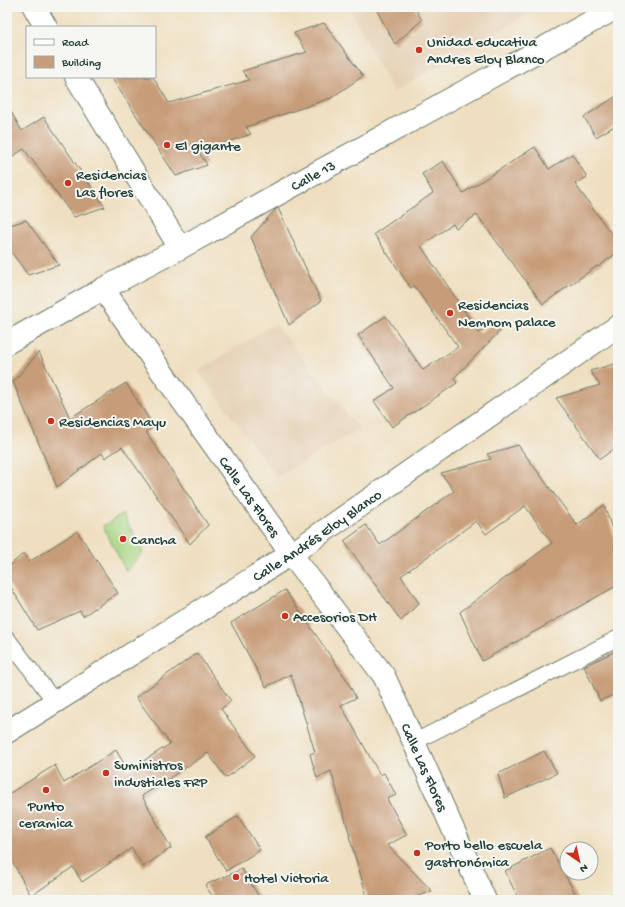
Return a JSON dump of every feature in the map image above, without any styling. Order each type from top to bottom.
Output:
[{"type":"street","points":[[34,7],[45,26]]},
{"type":"street","name":"Calle 13","points":[[7,343],[618,7]]},
{"type":"street","points":[[77,78],[180,248]]},
{"type":"street","name":"Calle Las Flores","points":[[103,289],[291,554],[384,676],[485,900]]},
{"type":"street","name":"Calle Andrés Eloy Blanco","points":[[7,732],[291,554],[618,326]]},
{"type":"lane","points":[[7,638],[54,702]]},
{"type":"lane","points":[[414,742],[618,638]]},
{"type":"shaded area","name":"Unidad educativa Andres Eloy Blanco","points":[[349,7],[541,7],[393,92]]},
{"type":"shaded area","points":[[275,324],[359,429],[277,477],[198,371]]},
{"type":"green space","name":"Cancha","points":[[123,514],[143,552],[126,571],[103,526]]},
{"type":"building","points":[[375,7],[414,7],[422,20],[395,44]]},
{"type":"building","points":[[324,23],[363,76],[331,98],[246,127],[251,134],[199,152],[207,165],[176,176],[112,78],[154,78],[169,103],[249,80],[242,71],[307,52],[294,33]]},
{"type":"building","points":[[618,95],[618,124],[596,137],[584,117]]},
{"type":"building","points":[[7,105],[22,131],[44,117],[105,207],[74,217],[24,149],[7,160]]},
{"type":"building","points":[[535,147],[549,169],[572,154],[587,177],[575,184],[618,243],[618,252],[543,304],[477,215],[456,228],[453,224],[421,246],[479,333],[497,321],[503,328],[454,378],[457,383],[392,427],[374,401],[394,388],[358,335],[386,316],[423,370],[458,347],[414,286],[411,288],[374,234],[433,193],[422,174],[443,161],[463,193]]},
{"type":"building","points":[[278,208],[321,301],[289,325],[251,237]]},
{"type":"building","points":[[26,220],[59,265],[28,275],[7,246],[7,226]]},
{"type":"building","points":[[39,352],[70,418],[126,383],[154,427],[146,432],[208,525],[190,544],[122,447],[105,458],[102,453],[57,487],[13,382]]},
{"type":"building","points":[[618,363],[618,446],[600,459],[556,398],[600,385],[590,371]]},
{"type":"building","points":[[518,445],[577,525],[604,505],[618,547],[618,585],[482,661],[460,612],[552,543],[525,506],[486,534],[476,521],[401,576],[419,603],[401,621],[344,541],[366,525],[380,545],[454,491],[441,473],[491,459],[487,454]]},
{"type":"building","points":[[77,531],[118,593],[83,616],[80,611],[37,630],[7,581],[7,568],[24,553],[29,562]]},
{"type":"building","points":[[285,590],[347,680],[356,698],[341,705],[380,775],[384,773],[396,795],[387,799],[407,835],[387,845],[432,891],[408,900],[368,900],[331,771],[317,778],[310,754],[315,752],[291,674],[266,687],[231,623]]},
{"type":"building","points":[[618,650],[618,693],[600,701],[584,666]]},
{"type":"building","points":[[197,653],[231,701],[221,709],[255,756],[226,778],[208,753],[142,796],[171,848],[143,867],[132,848],[82,882],[73,867],[31,896],[7,852],[7,795],[55,765],[64,783],[116,750],[128,771],[170,744],[136,697]]},
{"type":"building","points":[[544,751],[557,773],[505,798],[498,774]]},
{"type":"building","points":[[238,816],[260,850],[226,871],[205,837]]},
{"type":"building","points":[[550,848],[559,864],[559,881],[568,881],[579,900],[519,900],[505,871]]},
{"type":"building","name":"Hotel Victoria","points":[[242,869],[261,900],[215,900],[205,885]]},
{"type":"place","name":"Unidad educativa Andres Eloy Blanco","points":[[419,50]]},
{"type":"place","name":"El gigante","points":[[167,145]]},
{"type":"place","name":"Residencias Las flores","points":[[68,183]]},
{"type":"place","name":"Residencias Nemnom palace","points":[[450,313]]},
{"type":"place","name":"Residencias Mayu","points":[[51,421]]},
{"type":"place","name":"Cancha","points":[[123,539]]},
{"type":"place","name":"Accesorios DH","points":[[285,616]]},
{"type":"place","name":"Suministros industiales FRP","points":[[106,773]]},
{"type":"place","name":"Punto ceramica","points":[[46,790]]},
{"type":"place","name":"Porto bello escuela gastronómica","points":[[417,853]]},
{"type":"place","name":"Hotel Victoria","points":[[236,877]]}]
